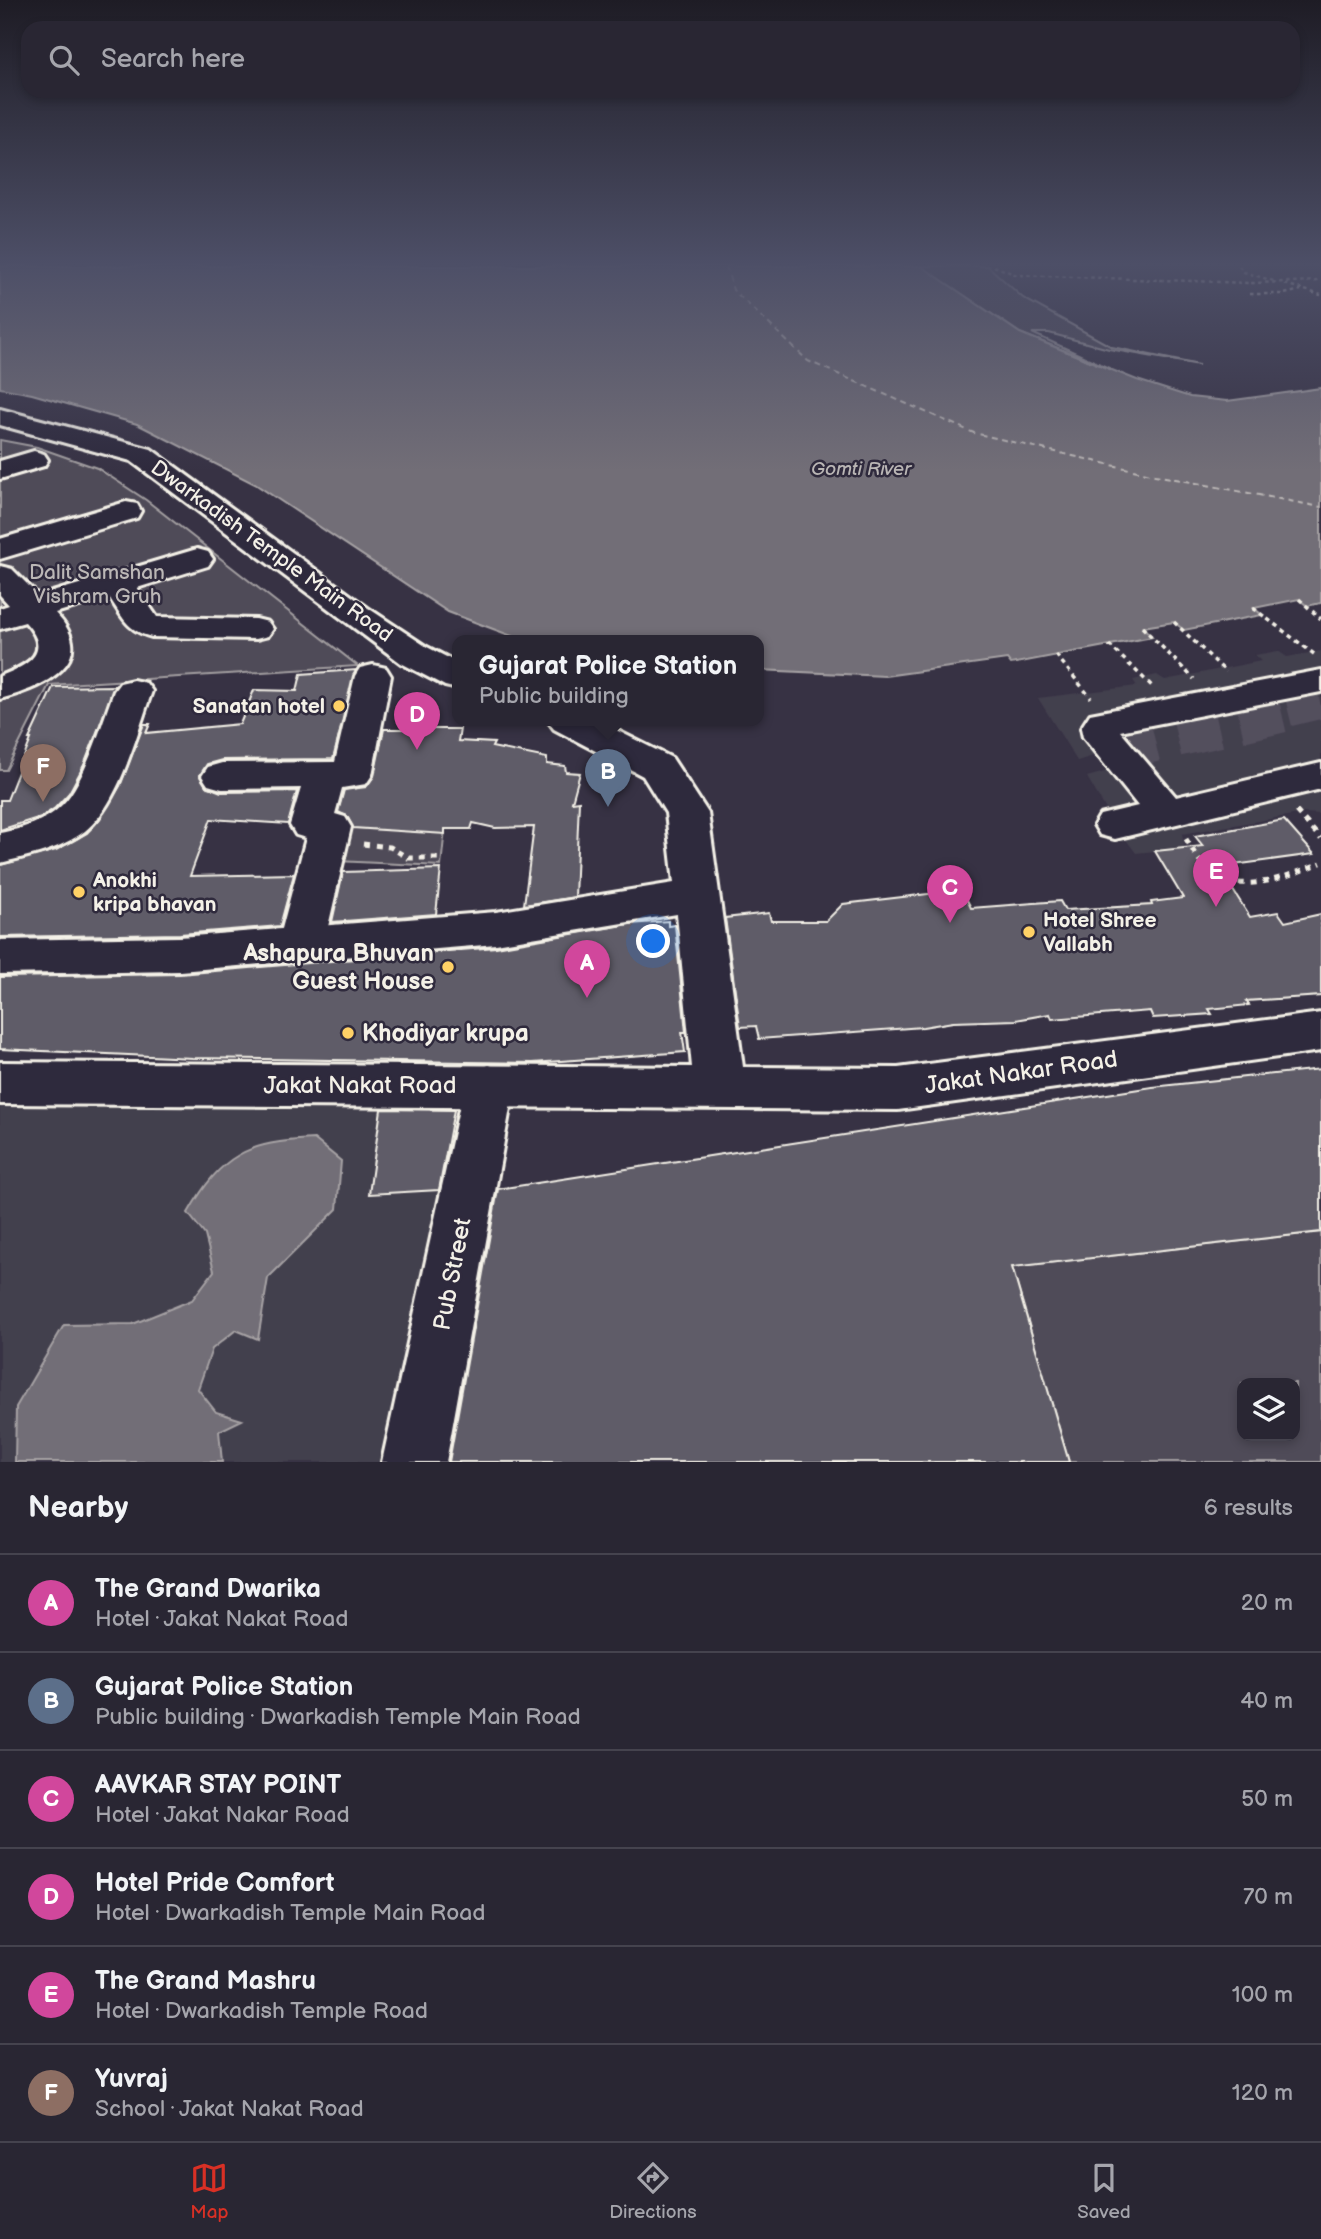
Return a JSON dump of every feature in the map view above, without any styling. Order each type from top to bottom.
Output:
[{"type":"main road","name":"Dwarkadish Temple Main Road","points":[[0,417],[141,455],[356,615],[414,655],[452,675]]},
{"type":"main road","points":[[0,470],[34,460]]},
{"type":"main road","points":[[0,549],[126,511]]},
{"type":"main road","points":[[16,614],[197,559]]},
{"type":"main road","points":[[0,576],[16,614],[56,636],[58,647],[52,661],[35,675],[0,688]]},
{"type":"main road","points":[[116,583],[145,624],[152,627],[256,629]]},
{"type":"main road","points":[[222,776],[352,775],[373,676]]},
{"type":"main road","points":[[1167,813],[1102,737],[1100,728],[1104,722],[1321,681]]},
{"type":"main road","points":[[0,848],[16,845],[61,828],[80,813],[92,792],[134,691]]},
{"type":"main road","points":[[577,726],[658,767],[687,813],[720,1088]]},
{"type":"main road","points":[[301,944],[330,827],[311,825],[325,775]]},
{"type":"main road","points":[[1115,825],[1321,776]]},
{"type":"main road","points":[[0,957],[180,954],[496,928],[698,895]]},
{"type":"main road","name":"Jakat Nakar Road","points":[[720,1088],[898,1089],[1321,1032]]},
{"type":"main road","name":"Jakat Nakat Road","points":[[0,1083],[720,1088]]},
{"type":"main road","name":"Pub Street","points":[[414,1462],[489,1086]]},
{"type":"path","points":[[1299,599],[1321,619]]},
{"type":"path","points":[[1253,608],[1321,660]]},
{"type":"path","points":[[1174,621],[1231,696]]},
{"type":"path","points":[[1142,627],[1231,696]]},
{"type":"path","points":[[1109,645],[1174,707]]},
{"type":"path","points":[[1056,655],[1111,719]]},
{"type":"path","points":[[1167,813],[1205,867],[1219,877],[1253,884],[1321,863]]},
{"type":"path","points":[[326,845],[335,848],[378,843],[390,846],[408,858],[442,858]]},
{"type":"shaded area","points":[[1278,651],[1287,657],[1321,651],[1321,786],[1318,787],[1321,790],[1321,814],[1304,813],[1182,834],[1185,848],[1136,853],[1115,825],[1087,777],[1126,766],[1113,750],[1077,761],[1038,698],[1137,686],[1133,680],[1157,675],[1165,680],[1261,661],[1255,655]]},
{"type":"shaded area","points":[[0,1107],[454,1108],[448,1189],[390,1462],[0,1462]]},
{"type":"green space","points":[[1023,334],[1035,334],[1111,369]]},
{"type":"green space","points":[[1054,334],[1089,334],[1112,347],[1199,365],[1109,349]]},
{"type":"green space","name":"Dalit Samshan Vishram Gruh","points":[[0,440],[37,447],[97,468],[146,500],[358,666],[49,685],[6,770],[0,770]]},
{"type":"green space","points":[[356,820],[445,829],[441,866],[337,861],[330,827],[352,828]]},
{"type":"green space","points":[[1321,1232],[1321,1462],[1069,1462],[1012,1267]]},
{"type":"water","name":"Gomti River","points":[[0,334],[1023,334],[1137,380],[1190,397],[1227,401],[1321,388],[1321,603],[1307,606],[1299,599],[1254,608],[1262,615],[1184,630],[1174,622],[1143,627],[1152,637],[1011,664],[1007,659],[885,676],[764,670],[764,635],[509,635],[448,612],[255,484],[137,424],[32,394],[0,388]]},
{"type":"water","points":[[314,1139],[341,1161],[337,1209],[268,1278],[258,1339],[236,1330],[212,1349],[198,1389],[216,1412],[242,1420],[219,1431],[222,1462],[15,1462],[16,1407],[64,1325],[133,1324],[192,1300],[214,1271],[205,1235],[188,1213],[200,1193],[225,1164],[239,1155],[271,1144]]},
{"type":"building","points":[[356,670],[333,759],[222,760],[207,764],[200,775],[206,786],[221,792],[297,791],[288,824],[211,819],[190,876],[294,874],[280,926],[180,934],[0,937],[0,865],[56,850],[87,833],[99,820],[120,786],[144,724],[150,724],[146,733],[240,724],[254,690],[297,691],[301,674]]},
{"type":"building","points":[[115,686],[84,765],[69,793],[55,808],[41,817],[0,830],[0,800],[7,800],[29,739],[53,687]]},
{"type":"building","points":[[384,729],[460,729],[458,741],[494,743],[492,747],[547,758],[547,764],[565,766],[566,772],[580,773],[572,802],[579,801],[575,897],[524,905],[534,827],[495,828],[473,823],[471,829],[445,829],[445,834],[353,828],[347,816],[338,812],[344,790],[366,787],[374,776]]},
{"type":"building","points":[[1284,820],[1314,854],[1219,867],[1212,857],[1250,917],[1278,912],[1285,922],[1321,914],[1321,996],[1246,1001],[1249,1005],[1209,1009],[1212,1014],[1153,1018],[1150,1011],[1052,1019],[1050,1014],[1016,1020],[953,1022],[923,1027],[759,1039],[756,1026],[740,1027],[725,918],[769,913],[771,921],[826,921],[843,904],[962,890],[971,908],[1060,901],[1065,910],[1152,905],[1151,902],[1183,898],[1155,851],[1203,846],[1195,836]]},
{"type":"building","points":[[441,869],[436,914],[332,922],[343,872]]},
{"type":"building","points":[[668,921],[668,926],[675,925],[686,1032],[682,1032],[685,1052],[533,1063],[193,1058],[0,1049],[0,977],[180,974],[496,947],[630,924]]},
{"type":"building","points":[[1321,1069],[1321,1232],[1012,1267],[1069,1462],[449,1462],[498,1189],[1152,1087]]},
{"type":"building","points":[[381,1109],[454,1110],[439,1190],[369,1194]]},
{"type":"ferry route","points":[[780,334],[808,361],[974,433],[1155,475],[1321,507]]},
{"type":"tunnel","points":[[1288,710],[1321,702]]},
{"type":"tunnel","points":[[1113,750],[1295,708]]},
{"type":"place","name":"Sanatan hotel","points":[[339,706]]},
{"type":"place","name":"Hotel Pride Comfort","points":[[417,750]]},
{"type":"place","name":"Yuvraj","points":[[43,802]]},
{"type":"place","name":"Gujarat Police Station","points":[[608,807]]},
{"type":"place","name":"Anokhi kripa bhavan","points":[[79,892]]},
{"type":"place","name":"The Grand Mashru","points":[[1216,907]]},
{"type":"place","name":"AAVKAR STAY POINT","points":[[950,923]]},
{"type":"place","name":"Hotel Shree Vallabh","points":[[1029,932]]},
{"type":"place","name":"Ashapura Bhuvan Guest House","points":[[448,967]]},
{"type":"place","name":"The Grand Dwarika","points":[[587,998]]},
{"type":"place","name":"Khodiyar krupa","points":[[348,1033]]}]
